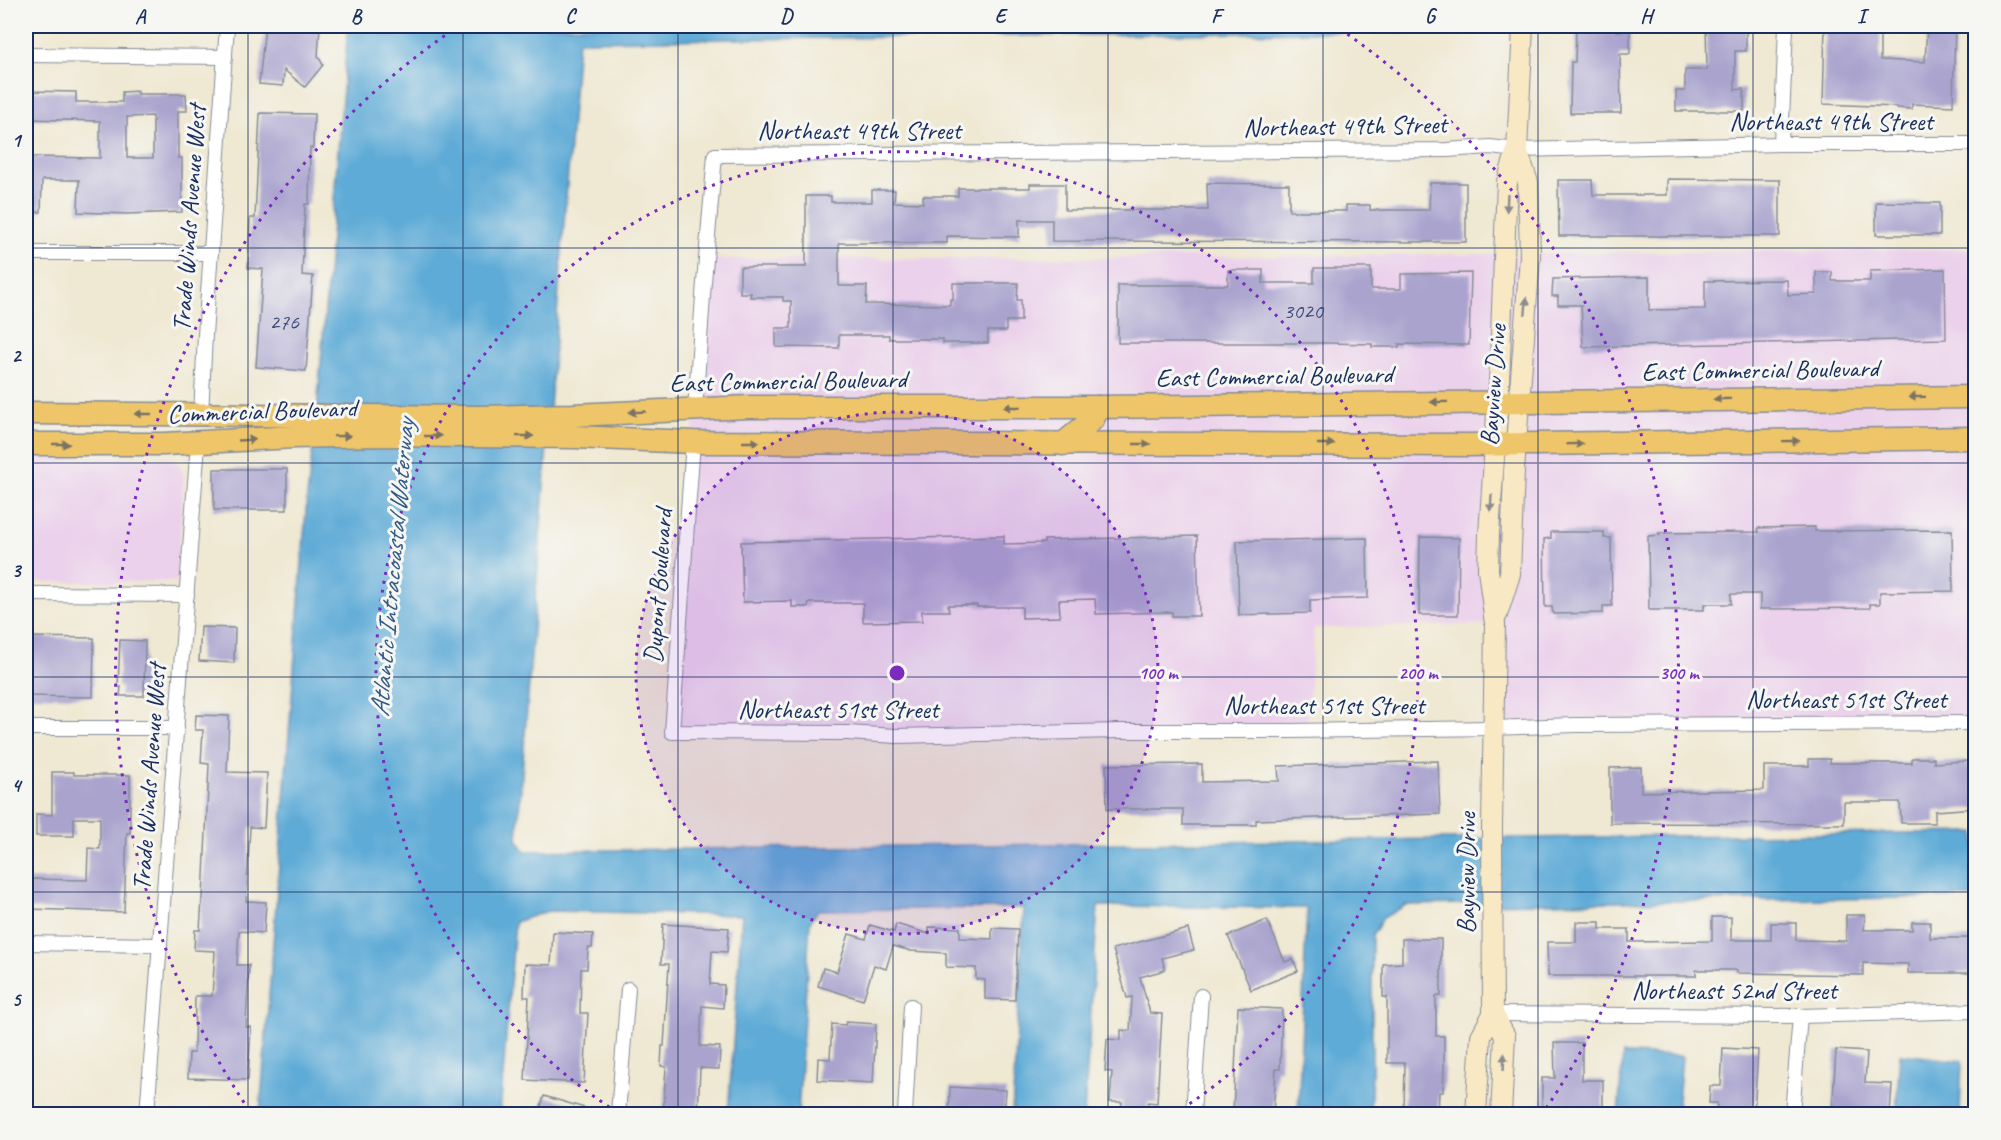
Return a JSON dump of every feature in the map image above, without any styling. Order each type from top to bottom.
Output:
[{"type":"main road","name":"East Commercial Boulevard","points":[[573,426],[695,410],[749,407],[1098,407],[1976,397]]},
{"type":"main road","points":[[1102,444],[1108,429],[1118,419],[1148,406]]},
{"type":"main road","points":[[693,442],[700,430],[749,407]]},
{"type":"main road","points":[[1063,444],[1093,419],[1098,407]]},
{"type":"main road","name":"Commercial Boulevard","points":[[26,413],[201,415],[294,426]]},
{"type":"main road","points":[[164,444],[190,429],[201,415]]},
{"type":"main road","name":"Commercial Boulevard","points":[[26,444],[198,443],[294,426],[371,417],[573,426]]},
{"type":"main road","points":[[573,426],[693,442],[1506,445],[1976,438]]},
{"type":"street","name":"Trade Winds Avenue West","points":[[201,415],[227,26]]},
{"type":"street","name":"Bayview Drive","points":[[1476,1114],[1481,1036],[1493,1014],[1492,830],[1495,624],[1510,574],[1506,445],[1509,401],[1508,182],[1517,150],[1523,26]]},
{"type":"street","points":[[1781,144],[1786,26]]},
{"type":"street","points":[[26,55],[225,57]]},
{"type":"street","name":"Northeast 49th Street","points":[[695,410],[715,155],[1436,150],[1490,147],[1517,150],[1781,144],[1976,144]]},
{"type":"street","points":[[26,253],[211,253]]},
{"type":"street","name":"Dupont Boulevard","points":[[672,732],[693,442]]},
{"type":"street","name":"Trade Winds Avenue West","points":[[147,1114],[198,443]]},
{"type":"street","points":[[26,594],[187,595]]},
{"type":"street","name":"Northeast 51st Street","points":[[672,732],[847,733],[896,736],[1657,724],[1976,723]]},
{"type":"street","points":[[26,728],[177,728]]},
{"type":"street","points":[[26,943],[160,945]]},
{"type":"street","points":[[618,1114],[628,989]]},
{"type":"street","points":[[1193,1114],[1201,996]]},
{"type":"street","points":[[904,1114],[911,1006]]},
{"type":"street","name":"Northeast 52nd Street","points":[[1493,1014],[1800,1016],[1976,1011]]},
{"type":"street","name":"Bayview Drive","points":[[1493,1014],[1505,1036],[1501,1114]]},
{"type":"street","points":[[1792,1114],[1800,1016]]},
{"type":"shaded area","points":[[1975,249],[1975,722],[1493,722],[1494,624],[1314,628],[1307,723],[1291,731],[896,736],[673,725],[705,259],[1094,258]]},
{"type":"shaded area","points":[[167,457],[178,463],[184,475],[177,582],[26,582],[26,458]]},
{"type":"water","name":"Atlantic Intracoastal Waterway","points":[[348,26],[1408,26],[1407,31],[578,41],[517,839],[525,851],[1975,832],[1975,897],[1406,905],[1383,918],[1372,936],[1370,1114],[1298,1114],[1307,908],[1098,906],[1084,1114],[1012,1114],[1024,908],[818,910],[810,922],[798,1114],[728,1114],[742,915],[548,911],[515,922],[500,1114],[260,1114],[307,497],[317,410]]},
{"type":"water","points":[[1623,1054],[1682,1056],[1677,1114],[1618,1114]]},
{"type":"water","points":[[1900,1054],[1962,1061],[1960,1114],[1896,1114]]},
{"type":"building","points":[[265,26],[320,26],[318,56],[323,65],[305,87],[284,70],[283,86],[259,84]]},
{"type":"building","points":[[1576,26],[1616,26],[1616,31],[1630,31],[1630,54],[1620,54],[1621,113],[1570,113],[1571,62],[1575,62]]},
{"type":"building","points":[[1706,26],[1746,26],[1746,51],[1735,51],[1735,90],[1744,89],[1744,111],[1676,111],[1676,91],[1685,91],[1685,70],[1707,70]]},
{"type":"building","points":[[1825,26],[1880,26],[1880,60],[1925,62],[1927,26],[1955,26],[1953,106],[1912,104],[1912,109],[1823,104]]},
{"type":"building","points":[[27,91],[76,92],[76,102],[122,102],[122,92],[186,94],[187,111],[178,111],[178,158],[182,158],[182,212],[127,214],[78,212],[79,180],[42,180],[41,212],[26,212],[26,157],[100,158],[100,121],[26,119]],"holes":[[[153,116],[153,158],[127,158],[127,117]]]},
{"type":"building","points":[[260,113],[314,114],[313,148],[310,148],[309,204],[305,204],[302,275],[313,276],[306,371],[256,367],[263,269],[248,268],[250,218],[255,218]]},
{"type":"building","points":[[1667,179],[1780,180],[1780,236],[1559,236],[1558,180],[1592,180],[1593,195],[1667,195]]},
{"type":"building","points":[[1207,183],[1289,184],[1289,211],[1346,211],[1346,205],[1370,205],[1370,210],[1429,210],[1430,183],[1466,183],[1466,242],[1052,241],[1052,220],[1019,220],[1019,237],[947,236],[947,243],[839,243],[839,286],[867,286],[866,304],[950,305],[950,299],[953,300],[953,283],[1018,283],[1017,300],[1021,300],[1021,321],[1006,321],[1006,331],[988,331],[988,343],[943,343],[943,339],[889,339],[889,335],[839,335],[839,348],[776,347],[776,328],[791,328],[791,301],[783,301],[783,297],[750,297],[751,293],[740,293],[740,267],[806,267],[806,196],[831,196],[831,202],[872,202],[872,190],[895,190],[894,202],[923,203],[923,196],[958,196],[958,188],[1030,188],[1030,184],[1065,184],[1065,210],[1208,210]]},
{"type":"building","points":[[1876,202],[1940,203],[1940,235],[1876,235]]},
{"type":"building","points":[[1314,268],[1371,268],[1371,289],[1401,289],[1401,274],[1471,273],[1469,345],[1399,344],[1399,347],[1372,347],[1372,344],[1327,343],[1118,343],[1118,285],[1228,285],[1228,270],[1263,270],[1263,283],[1314,283]]},
{"type":"building","points":[[1945,269],[1946,339],[1583,347],[1581,305],[1558,305],[1558,296],[1552,296],[1553,279],[1649,277],[1649,310],[1705,309],[1705,281],[1787,280],[1788,295],[1816,294],[1816,272],[1832,272],[1832,281],[1870,281],[1870,271]]},
{"type":"building","points":[[214,469],[287,469],[287,510],[214,510]]},
{"type":"building","points":[[1815,527],[1815,531],[1952,530],[1953,591],[1880,592],[1880,604],[1870,604],[1870,608],[1760,609],[1760,594],[1731,594],[1731,604],[1704,604],[1704,610],[1649,610],[1648,536],[1660,535],[1659,533],[1759,532],[1758,528]]},
{"type":"building","points":[[1551,532],[1604,532],[1604,538],[1611,538],[1612,606],[1603,606],[1603,613],[1553,614],[1552,607],[1545,607],[1544,539],[1551,538]]},
{"type":"building","points":[[1004,536],[1004,544],[1044,543],[1044,540],[1197,536],[1199,616],[1172,616],[1172,612],[1096,614],[1095,599],[1059,600],[1060,617],[1022,618],[1022,607],[948,605],[949,611],[922,611],[922,621],[863,622],[863,603],[809,603],[808,607],[792,607],[792,601],[743,602],[741,542]]},
{"type":"building","points":[[1420,537],[1459,538],[1458,615],[1419,615]]},
{"type":"building","points":[[1367,538],[1368,598],[1310,600],[1310,613],[1239,615],[1237,541]]},
{"type":"building","points":[[201,627],[235,628],[234,663],[199,661]]},
{"type":"building","points":[[26,637],[94,638],[93,697],[26,696]]},
{"type":"building","points":[[120,640],[145,641],[144,696],[120,696],[121,687],[118,687]]},
{"type":"building","points":[[196,715],[229,716],[227,772],[267,773],[264,828],[250,827],[246,901],[266,902],[264,933],[239,931],[237,965],[249,965],[246,1027],[251,1027],[248,1080],[188,1078],[189,1053],[194,1053],[195,996],[212,996],[215,951],[194,950],[195,930],[200,930],[203,899],[209,764],[201,763],[203,730],[195,730]]},
{"type":"building","points":[[1912,758],[1934,758],[1934,763],[1968,761],[1969,767],[1976,767],[1976,808],[1935,811],[1935,823],[1901,823],[1900,802],[1844,802],[1844,824],[1610,823],[1610,768],[1641,767],[1641,792],[1764,790],[1764,766],[1809,766],[1809,759],[1830,759],[1830,763],[1912,763]]},
{"type":"building","points":[[1438,761],[1440,814],[1256,820],[1256,825],[1183,825],[1183,809],[1107,809],[1106,765],[1202,764],[1202,782],[1279,781],[1278,766]]},
{"type":"building","points":[[52,772],[74,772],[74,775],[130,775],[130,833],[127,833],[124,912],[29,909],[29,879],[87,880],[88,848],[100,849],[100,818],[74,818],[74,836],[36,836],[36,814],[52,815]]},
{"type":"building","points":[[1846,915],[1865,915],[1864,930],[1912,930],[1912,922],[1930,922],[1930,938],[1976,938],[1976,973],[1908,973],[1908,964],[1863,963],[1863,975],[1696,970],[1696,976],[1548,976],[1547,942],[1576,942],[1576,922],[1600,922],[1600,929],[1629,929],[1629,942],[1712,941],[1712,917],[1731,917],[1731,940],[1771,940],[1771,923],[1796,923],[1796,940],[1846,941]]},
{"type":"building","points":[[1267,920],[1285,962],[1293,959],[1298,971],[1251,990],[1228,936]]},
{"type":"building","points":[[663,924],[729,928],[727,952],[712,951],[710,984],[724,985],[723,1008],[702,1006],[700,1046],[720,1047],[719,1069],[700,1068],[698,1114],[663,1114],[666,1067],[661,1066],[669,964],[661,964]]},
{"type":"building","points":[[896,924],[929,934],[929,927],[960,928],[960,938],[992,939],[992,928],[1018,929],[1015,1000],[985,999],[985,980],[976,979],[976,968],[946,967],[946,953],[911,951],[893,946],[886,969],[874,965],[863,1000],[818,986],[823,968],[837,972],[849,934],[866,939],[870,925],[894,932]]},
{"type":"building","points":[[1188,929],[1194,950],[1162,958],[1165,970],[1140,977],[1150,1013],[1162,1014],[1157,1103],[1148,1102],[1147,1114],[1121,1114],[1122,1102],[1110,1102],[1112,1072],[1105,1071],[1107,1039],[1121,1040],[1121,1030],[1130,1031],[1132,997],[1127,998],[1113,949]]},
{"type":"building","points":[[553,932],[593,934],[592,948],[588,948],[587,969],[581,969],[580,1013],[588,1013],[584,1083],[525,1080],[529,997],[524,997],[525,964],[551,965]]},
{"type":"building","points":[[1402,939],[1441,939],[1441,996],[1436,996],[1436,1036],[1444,1036],[1444,1067],[1443,1092],[1439,1092],[1438,1114],[1404,1114],[1405,1063],[1387,1063],[1387,997],[1383,997],[1383,964],[1402,963]]},
{"type":"building","points":[[1238,1007],[1282,1009],[1280,1069],[1276,1069],[1273,1114],[1233,1114]]},
{"type":"building","points":[[846,1022],[876,1024],[873,1083],[817,1080],[818,1058],[830,1059],[832,1024],[845,1025]]},
{"type":"building","points":[[1554,1043],[1582,1043],[1582,1080],[1603,1080],[1603,1114],[1542,1114],[1542,1078],[1555,1078]]},
{"type":"building","points":[[1723,1048],[1758,1050],[1754,1114],[1716,1114],[1717,1103],[1709,1103],[1710,1086],[1721,1086]]},
{"type":"building","points":[[1836,1050],[1867,1052],[1865,1083],[1892,1084],[1890,1114],[1832,1114]]},
{"type":"building","points":[[950,1087],[1006,1090],[1004,1113],[949,1114]]},
{"type":"building","points":[[544,1096],[595,1111],[595,1114],[539,1114]]}]
